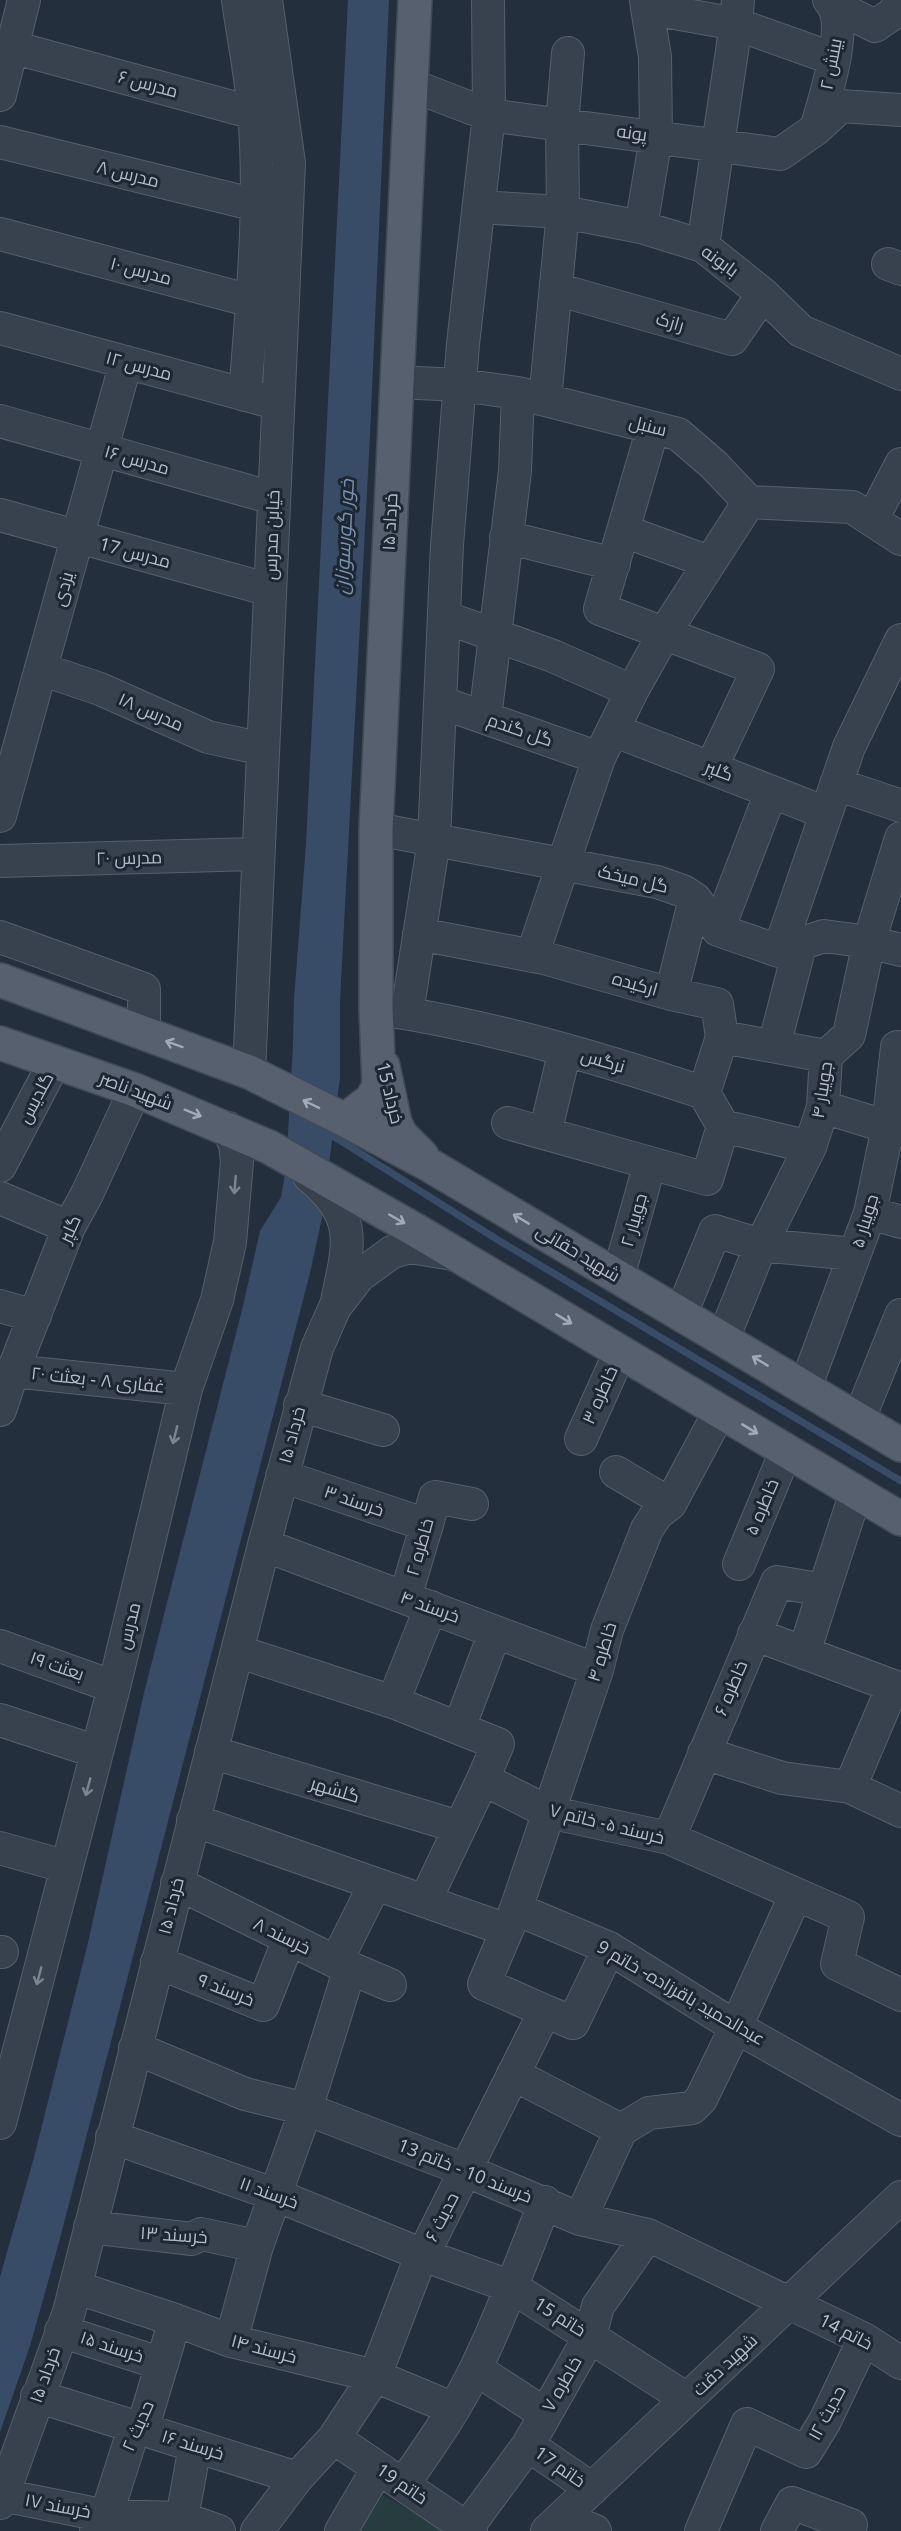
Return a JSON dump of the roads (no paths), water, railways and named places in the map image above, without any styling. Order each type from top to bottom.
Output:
[{"type":"main road","name":"۱۵ خرداد","points":[[378,1043],[392,1011],[376,829],[415,0]]},
{"type":"main road","points":[[4,984],[249,1072]]},
{"type":"main road","name":"شهید ناصر","points":[[0,1043],[135,1090],[228,1128],[274,1150],[342,1197]]},
{"type":"main road","points":[[345,1120],[371,1100],[379,1087],[378,1043]]},
{"type":"main road","name":"15 خرداد","points":[[378,1043],[395,1123],[401,1135],[431,1166]]},
{"type":"main road","name":"شهید حقانی","points":[[249,1072],[431,1166],[900,1443]]},
{"type":"main road","points":[[342,1197],[457,1254],[901,1519]]},
{"type":"street","points":[[0,95],[24,0]]},
{"type":"street","points":[[392,1011],[419,934],[434,840],[444,617],[460,385],[489,115],[488,0]]},
{"type":"street","points":[[832,3],[875,26],[894,13],[900,0]]},
{"type":"street","points":[[245,395],[256,205],[254,113],[257,1]]},
{"type":"street","name":"خیابن مدرس","points":[[249,1072],[289,163],[284,121],[257,1]]},
{"type":"street","name":"بینش ۲","points":[[816,129],[839,43],[832,3]]},
{"type":"street","points":[[640,227],[656,137],[655,57],[647,4],[737,12],[834,58]]},
{"type":"street","points":[[704,246],[737,12]]},
{"type":"street","name":"مدرس ۶","points":[[12,47],[284,121]]},
{"type":"street","points":[[485,717],[515,471],[556,289],[563,212],[562,124],[568,53]]},
{"type":"street","name":"پونه","points":[[411,86],[489,115],[780,154],[816,129],[842,106],[901,110]]},
{"type":"street","name":"مدرس ۸","points":[[0,142],[256,205]]},
{"type":"street","name":"بابونه","points":[[479,207],[563,212],[640,227],[704,246],[763,294],[801,331],[901,374]]},
{"type":"street","name":"مدرس ۱۰","points":[[0,234],[283,309]]},
{"type":"street","name":"رازک","points":[[556,289],[732,339],[763,294]]},
{"type":"street","name":"مدرس ۱۲","points":[[0,328],[277,404]]},
{"type":"street","name":"یزدی","points":[[0,816],[126,362]]},
{"type":"street","name":"سنبل","points":[[397,382],[460,385],[532,396],[678,434],[714,465],[749,502]]},
{"type":"street","name":"مدرس ۱۶","points":[[0,421],[273,498]]},
{"type":"street","points":[[653,428],[600,609],[758,669],[711,768]]},
{"type":"street","points":[[872,520],[901,464]]},
{"type":"street","points":[[532,956],[599,758],[632,691],[665,632],[749,502],[852,507],[901,538]]},
{"type":"street","name":"مدرس 17","points":[[0,515],[270,590]]},
{"type":"street","points":[[624,531],[709,562]]},
{"type":"street","points":[[506,537],[614,564]]},
{"type":"street","points":[[444,617],[553,656],[632,691]]},
{"type":"street","points":[[774,1046],[790,947],[826,813],[849,747],[890,688],[901,640]]},
{"type":"street","name":"مدرس ۱۸","points":[[40,669],[100,689],[208,737],[263,749]]},
{"type":"street","name":"گل گندم","points":[[440,702],[599,758]]},
{"type":"street","name":"گلپر","points":[[613,730],[826,813]]},
{"type":"street","points":[[836,784],[901,806]]},
{"type":"street","points":[[771,792],[718,930],[790,947],[824,936],[869,942],[901,950]]},
{"type":"street","name":"گل میخک","points":[[376,829],[657,882],[683,891],[695,899],[718,930]]},
{"type":"street","points":[[899,1047],[849,1035],[869,942],[901,838]]},
{"type":"street","name":"مدرس ۲۰","points":[[0,861],[258,855]]},
{"type":"street","points":[[671,994],[695,899]]},
{"type":"street","name":"ارکیده","points":[[419,934],[532,956],[717,1005],[722,1036]]},
{"type":"street","points":[[0,937],[144,989],[144,1033]]},
{"type":"street","name":"نرگس","points":[[392,1011],[465,1024],[612,1062],[704,1093]]},
{"type":"street","name":"جویبار ۴","points":[[723,1339],[761,1245],[810,1147],[823,1107],[826,1056],[849,1035]]},
{"type":"street","points":[[810,1147],[723,1126],[704,1093],[722,1036],[826,1056]]},
{"type":"street","name":"جویبار ۵","points":[[805,1388],[870,1213],[894,1129],[899,1047]]},
{"type":"street","points":[[545,1133],[565,1050]]},
{"type":"street","name":"گلدیس","points":[[0,1166],[55,1061]]},
{"type":"street","name":"گلپر","points":[[14,1371],[69,1227],[87,1194],[135,1090]]},
{"type":"street","points":[[823,1107],[894,1129]]},
{"type":"street","points":[[508,1123],[706,1179],[723,1126]]},
{"type":"street","name":"مدرس","points":[[0,2123],[6,2076],[67,1867],[114,1687],[186,1389],[217,1300],[230,1242],[237,1162],[235,1145],[228,1128]]},
{"type":"street","name":"جویبار ۲","points":[[618,1277],[650,1163]]},
{"type":"street","points":[[335,1307],[344,1269],[348,1233],[342,1197]]},
{"type":"street","points":[[0,1198],[69,1227]]},
{"type":"street","points":[[870,1213],[901,1222]]},
{"type":"street","points":[[681,1314],[715,1231],[761,1245],[855,1254]]},
{"type":"street","points":[[335,1307],[359,1276],[392,1252],[410,1247],[457,1254]]},
{"type":"street","points":[[0,1306],[35,1316]]},
{"type":"street","name":"۱۵ خرداد","points":[[1,2499],[75,2287],[300,1405],[317,1348],[335,1307]]},
{"type":"street","points":[[859,1419],[901,1315]]},
{"type":"street","name":"خاطره ۳","points":[[581,1439],[620,1352]]},
{"type":"street","name":"غفاری ۸ - بعثت ۲۰","points":[[0,1410],[14,1371],[186,1389]]},
{"type":"street","points":[[300,1405],[383,1430]]},
{"type":"street","name":"خاطره ۴","points":[[512,1920],[597,1670],[607,1630],[647,1529],[657,1514],[670,1504],[720,1411]]},
{"type":"street","name":"خاطره ۵","points":[[739,1564],[786,1451]]},
{"type":"street","points":[[616,1472],[670,1504]]},
{"type":"street","name":"خرسند ۳","points":[[282,1476],[427,1525]]},
{"type":"street","points":[[804,1653],[856,1492]]},
{"type":"street","name":"خاطره ۲","points":[[393,1702],[418,1603],[427,1525],[435,1497],[472,1504]]},
{"type":"street","name":"خرسند ۴","points":[[264,1545],[597,1670]]},
{"type":"street","name":"خاطره ۶","points":[[669,1838],[777,1582],[824,1590]]},
{"type":"street","points":[[459,1728],[495,1632]]},
{"type":"street","points":[[754,1634],[897,1687],[850,1787]]},
{"type":"street","name":"بعثت ۱۹","points":[[0,1646],[114,1687]]},
{"type":"street","points":[[237,1650],[393,1702],[498,1744],[425,1901]]},
{"type":"street","points":[[0,1720],[97,1752]]},
{"type":"street","name":"گلشهر","points":[[211,1752],[459,1827]]},
{"type":"street","points":[[704,1753],[782,1778],[850,1787],[901,1811]]},
{"type":"street","name":"خرسند ۵- خاتم ۷","points":[[483,1779],[548,1812],[669,1838],[848,1917],[837,1964],[901,1995]]},
{"type":"street","name":"عبدالحمید باقرزاده- خاتم 9","points":[[193,1820],[425,1901],[512,1920],[609,1948],[736,2027],[901,2120]]},
{"type":"street","points":[[0,1848],[67,1867]]},
{"type":"street","name":"خرسند ۸","points":[[177,1883],[289,1940],[390,1984]]},
{"type":"street","points":[[231,2341],[257,2246],[306,2109],[343,1965],[375,1884]]},
{"type":"street","points":[[580,2219],[621,2130],[649,2113],[692,2108],[701,2099],[796,1894]]},
{"type":"street","points":[[512,1920],[484,1984],[573,2023],[609,1948]]},
{"type":"street","name":"خرسند ۹","points":[[157,1962],[262,2005],[289,1940]]},
{"type":"street","name":"حدیث ۶","points":[[334,2438],[375,2376],[423,2255],[545,2011]]},
{"type":"street","name":"خرسند 10 - خاتم 13","points":[[135,2048],[245,2094],[306,2109],[465,2170],[580,2219],[648,2235],[790,2304]]},
{"type":"street","points":[[513,2074],[621,2130]]},
{"type":"street","name":"خرسند ۱۱","points":[[112,2137],[276,2195],[423,2255]]},
{"type":"street","points":[[341,2531],[454,2409],[476,2369],[512,2287],[544,2202]]},
{"type":"street","name":"شهید دقت","points":[[555,2524],[790,2304],[894,2214]]},
{"type":"street","name":"خرسند ۱۳","points":[[90,2227],[192,2239],[201,2234],[257,2246]]},
{"type":"street","name":"خاطره ۷","points":[[469,2530],[528,2445],[590,2336],[598,2306],[648,2235]]},
{"type":"street","name":"خاتم 15","points":[[423,2255],[512,2287],[687,2399]]},
{"type":"street","name":"خرسند ۱۴","points":[[75,2287],[231,2341],[375,2376],[454,2409]]},
{"type":"street","name":"خاتم 14","points":[[790,2304],[864,2339],[901,2363]]},
{"type":"street","name":"حدیث ۲","points":[[101,2524],[131,2438],[145,2420],[175,2320]]},
{"type":"street","name":"خرسند ۱۵","points":[[61,2331],[162,2364]]},
{"type":"street","name":"حدیث ۱۲","points":[[701,2531],[747,2424],[806,2452],[825,2421],[864,2339]]},
{"type":"street","points":[[476,2369],[545,2414]]},
{"type":"street","name":"خرسند ۱۶","points":[[37,2396],[297,2478]]},
{"type":"street","points":[[257,2531],[297,2478],[334,2438]]},
{"type":"street","name":"خاتم 19","points":[[334,2438],[469,2530]]},
{"type":"street","name":"خاتم 17","points":[[528,2445],[592,2489]]},
{"type":"street","points":[[178,2524],[195,2446]]},
{"type":"street","name":"خرسند ۱۷","points":[[1,2499],[101,2524],[178,2524],[219,2531]]},
{"type":"street","points":[[777,2531],[792,2503],[851,2526],[849,2531]]},
{"type":"street","points":[[555,2524],[595,2531]]},
{"type":"water","name":"خور گورسوزان","points":[[348,0],[389,0],[370,435],[340,1000],[340,1078],[322,1218],[310,1273],[58,2246],[30,2346],[0,2432],[0,2277],[33,2161],[87,1947],[144,1693],[260,1231],[281,1197],[286,1169],[294,999],[306,844]]},
{"type":"waterway","points":[[325,1134],[333,1136],[498,1240],[901,1481]]}]
